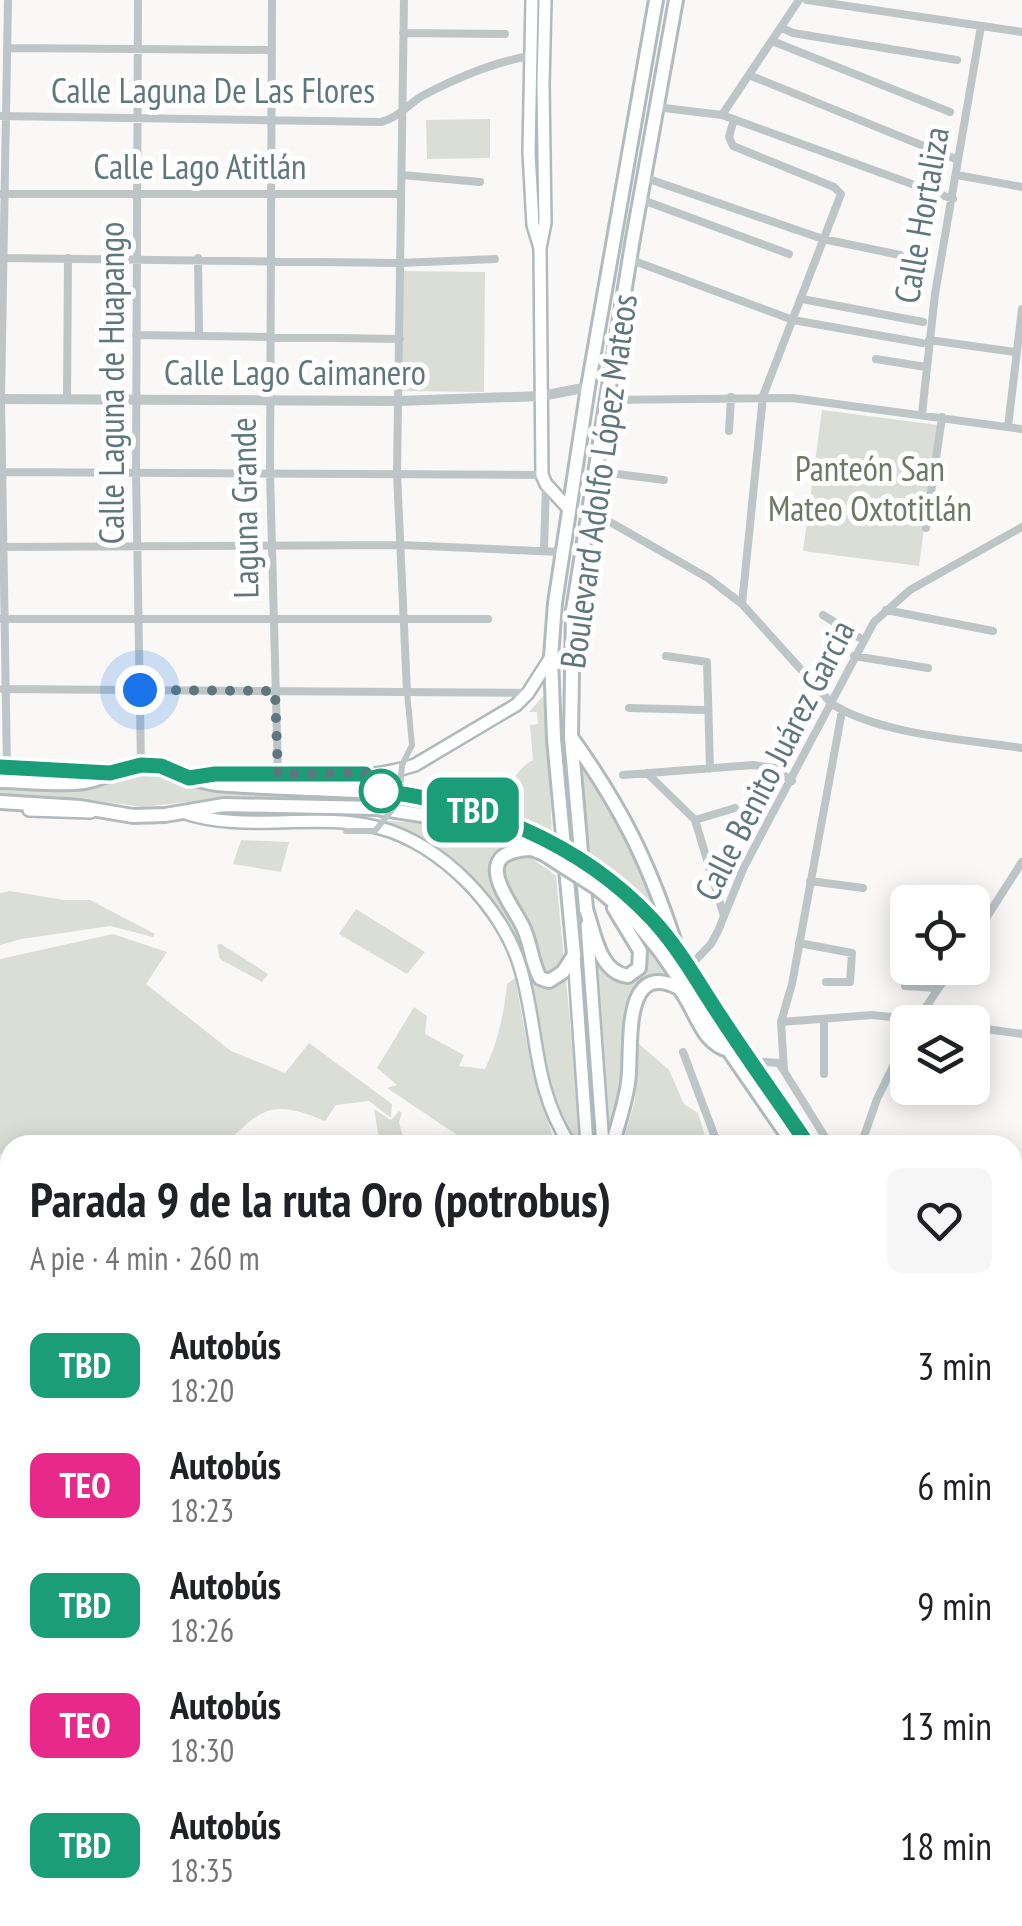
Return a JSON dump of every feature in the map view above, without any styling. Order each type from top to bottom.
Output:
[{"type":"main road","points":[[532,0],[532,225],[540,248]]},
{"type":"main road","points":[[545,0],[545,222],[540,248],[544,480],[568,508]]},
{"type":"main road","name":"Boulevard Adolfo López Mateos","points":[[586,1135],[558,794],[551,657],[568,508],[656,0]]},
{"type":"main road","name":"Boulevard Adolfo López Mateos","points":[[601,1135],[572,737],[573,610],[629,259],[676,0]]},
{"type":"main road","points":[[189,778],[365,774],[415,765],[502,716],[528,694],[551,657]]},
{"type":"main road","points":[[572,737],[642,851],[678,952]]},
{"type":"main road","points":[[2,772],[76,783],[141,765],[161,766],[189,778],[219,784],[374,790],[492,815],[634,919],[701,1017],[712,1043],[731,1051],[787,1135]]},
{"type":"main road","points":[[365,774],[374,790]]},
{"type":"main road","points":[[0,805],[134,816],[224,805],[377,808],[465,822],[542,848],[599,872],[642,910],[689,966],[801,1135]]},
{"type":"main road","points":[[182,812],[219,822],[296,821],[380,828],[413,842],[449,867],[494,915],[518,962],[545,1096],[563,1135]]},
{"type":"main road","points":[[542,848],[513,851],[504,857],[497,869],[498,886],[522,925],[540,978],[549,981],[558,976],[574,956]]},
{"type":"main road","points":[[586,909],[608,967],[624,976],[634,973],[640,964],[640,951],[602,892]]},
{"type":"main road","points":[[615,1135],[629,1080],[632,1011],[638,994],[655,983],[675,986],[701,1017]]},
{"type":"street","points":[[2,772],[1,258],[8,0]]},
{"type":"street","name":"Calle Laguna de Huapango","points":[[138,0],[136,472],[141,765]]},
{"type":"street","name":"Laguna Grande","points":[[272,0],[270,473],[278,774]]},
{"type":"street","points":[[346,831],[375,831],[400,801],[402,766],[412,745],[406,692],[397,473],[404,0]]},
{"type":"street","points":[[722,115],[799,0]]},
{"type":"street","points":[[807,0],[1022,32]]},
{"type":"street","name":"Calle Hortaliza","points":[[922,414],[925,342],[981,26]]},
{"type":"street","points":[[782,28],[957,60]]},
{"type":"street","points":[[403,32],[505,34]]},
{"type":"street","points":[[772,41],[950,112]]},
{"type":"street","points":[[7,48],[272,50]]},
{"type":"street","name":"Calle Laguna De Las Flores","points":[[3,116],[381,122],[419,98],[488,65],[529,56]]},
{"type":"street","points":[[749,75],[958,160]]},
{"type":"street","points":[[656,107],[734,118],[952,199]]},
{"type":"street","points":[[734,118],[729,136],[733,146],[834,186],[842,194],[763,396],[742,604]]},
{"type":"street","points":[[402,176],[480,182]]},
{"type":"street","points":[[957,176],[1022,187]]},
{"type":"street","points":[[643,177],[823,239],[900,255]]},
{"type":"street","name":"Calle Lago Atitlán","points":[[2,194],[401,194]]},
{"type":"street","points":[[640,199],[789,254]]},
{"type":"street","points":[[1,258],[400,263],[495,259]]},
{"type":"street","points":[[67,399],[68,258]]},
{"type":"street","points":[[198,258],[199,334]]},
{"type":"street","points":[[629,259],[793,320],[925,342],[1018,345]]},
{"type":"street","points":[[802,299],[923,322]]},
{"type":"street","points":[[1008,427],[1022,309]]},
{"type":"street","points":[[136,336],[400,339]]},
{"type":"street","points":[[876,359],[926,367]]},
{"type":"street","name":"Calle Lago Caimanero","points":[[0,399],[399,401],[542,396],[588,386]]},
{"type":"street","points":[[606,400],[763,396],[1022,429]]},
{"type":"street","points":[[729,431],[731,397]]},
{"type":"street","points":[[926,528],[942,416]]},
{"type":"street","points":[[594,471],[664,480]]},
{"type":"street","points":[[1,472],[397,473],[544,480],[544,550]]},
{"type":"street","points":[[610,522],[708,578],[742,604],[832,704],[842,710],[912,730],[1022,748]]},
{"type":"street","name":"Calle Benito Juárez Garcia","points":[[689,966],[711,944],[744,867],[863,640],[886,610],[940,571],[1022,527]]},
{"type":"street","points":[[2,546],[401,545],[561,552]]},
{"type":"street","points":[[886,610],[993,632]]},
{"type":"street","points":[[823,615],[863,640]]},
{"type":"street","points":[[1,618],[488,619]]},
{"type":"street","points":[[666,656],[707,662],[710,769]]},
{"type":"street","points":[[854,656],[928,668]]},
{"type":"street","points":[[2,688],[528,694]]},
{"type":"street","points":[[629,708],[706,710]]},
{"type":"street","points":[[784,1070],[781,1022],[800,944],[842,710]]},
{"type":"street","points":[[623,775],[765,766],[792,781]]},
{"type":"street","points":[[646,773],[695,820],[724,916]]},
{"type":"street","points":[[695,820],[735,808]]},
{"type":"street","points":[[990,916],[1022,862]]},
{"type":"street","points":[[810,881],[864,888]]},
{"type":"street","points":[[800,944],[852,952],[850,982],[826,982]]},
{"type":"street","points":[[905,985],[936,988]]},
{"type":"street","points":[[926,1005],[938,985]]},
{"type":"street","points":[[781,1022],[848,1016],[890,1019]]},
{"type":"street","points":[[824,1020],[824,1074]]},
{"type":"street","points":[[990,1030],[1022,1034]]},
{"type":"street","points":[[683,1052],[714,1135]]},
{"type":"street","points":[[750,1060],[774,1060],[784,1070],[824,1135]]},
{"type":"street","points":[[864,1135],[890,1073]]},
{"type":"green space","points":[[490,119],[490,158],[427,159],[426,120]]},
{"type":"green space","points":[[403,271],[485,272],[484,392],[402,391]]},
{"type":"green space","name":"Panteón San Mateo Oxtotitlán","points":[[822,410],[938,425],[919,566],[803,551]]},
{"type":"green space","points":[[546,693],[552,836],[487,802],[477,798],[474,801],[472,793],[478,785],[502,791],[533,760],[530,725],[538,724],[537,712],[529,712]]},
{"type":"green space","points":[[580,765],[625,835],[659,911],[591,856]]},
{"type":"green space","points":[[147,774],[210,788],[374,794],[482,817],[542,841],[587,870],[643,916],[798,1135],[792,1135],[672,959],[560,858],[502,830],[449,812],[390,805],[213,799],[144,807],[0,795],[0,785],[86,785]]},
{"type":"green space","points":[[382,820],[474,834],[517,851],[556,876],[581,1135],[569,1135],[552,1101],[530,983],[507,922],[471,874],[417,837]]},
{"type":"green space","points":[[241,840],[289,842],[281,872],[233,864]]},
{"type":"green space","points":[[0,893],[90,900],[155,934],[153,937],[110,926],[0,945]]},
{"type":"green space","points":[[356,909],[425,952],[407,974],[339,934]]},
{"type":"green space","points":[[626,921],[673,980],[636,989],[630,998],[623,1085],[608,1135],[595,948],[602,966],[615,978],[642,973]]},
{"type":"green space","points":[[113,934],[167,952],[146,984],[231,1051],[285,1073],[309,1043],[392,1104],[391,1118],[369,1101],[336,1105],[325,1121],[293,1110],[270,1110],[235,1135],[0,1135],[0,959]]},
{"type":"green space","points":[[217,945],[268,974],[262,982],[220,959]]},
{"type":"green space","points":[[515,978],[530,1059],[552,1135],[457,1135],[387,1088],[397,1085],[377,1068],[414,1007],[427,1016],[425,1034],[464,1055],[459,1066],[485,1069],[500,1027],[507,984]]},
{"type":"green space","points":[[637,1042],[669,1070],[684,1104],[698,1113],[705,1135],[625,1135],[635,1100]]},
{"type":"green space","points":[[374,1109],[391,1120],[399,1111],[402,1113],[399,1122],[402,1135],[378,1135]]},
{"type":"bus line","name":"TBD","points":[[0,767],[110,773],[141,765],[161,766],[189,778],[215,774],[365,774],[374,790],[450,804],[520,826],[599,872],[654,922],[689,966],[801,1135]]},
{"type":"route","points":[[140,690],[275,691],[278,774],[380,773],[381,791]]}]
